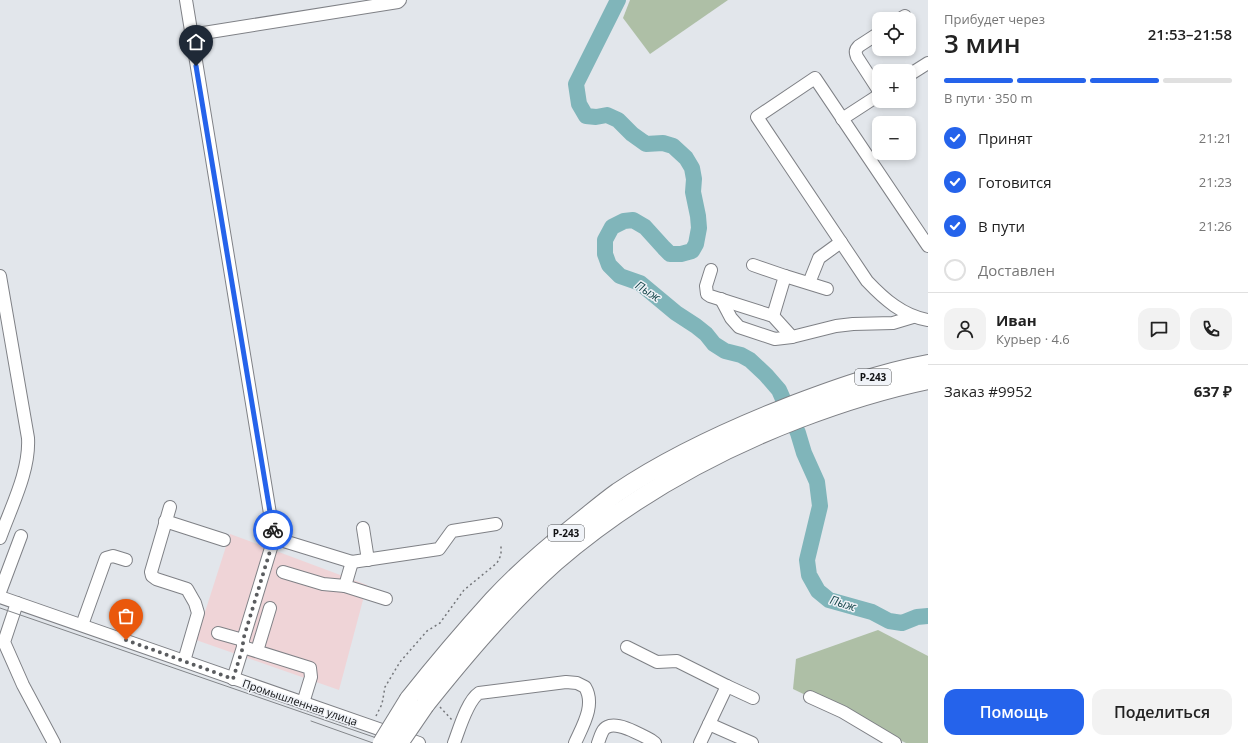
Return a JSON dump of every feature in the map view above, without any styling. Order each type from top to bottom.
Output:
[{"type":"highway","name":"Р-243","points":[[399,743],[424,703],[465,654],[510,606],[554,563],[594,530],[667,481],[735,445],[766,424],[822,402],[868,378],[928,364]]},
{"type":"highway","name":"Р-243","points":[[822,402],[873,393],[928,380]]},
{"type":"highway","name":"Р-243","points":[[379,736],[424,703]]},
{"type":"street","points":[[186,0],[274,538],[233,679]]},
{"type":"street","points":[[191,35],[398,2],[400,0]]},
{"type":"street","points":[[872,38],[859,46],[855,53],[872,81]]},
{"type":"street","points":[[916,71],[928,63]]},
{"type":"street","points":[[928,246],[815,78],[757,117],[867,281],[881,296],[893,305],[913,317],[928,320]]},
{"type":"street","points":[[842,119],[872,100]]},
{"type":"street","points":[[809,283],[819,258],[841,242]]},
{"type":"street","points":[[753,265],[827,289]]},
{"type":"street","points":[[711,270],[706,290],[710,296],[773,316],[792,337]]},
{"type":"street","points":[[0,276],[28,438],[26,466],[0,538]]},
{"type":"street","points":[[773,316],[786,276]]},
{"type":"street","points":[[721,299],[731,318],[739,327],[775,339],[792,337],[836,326],[893,323],[913,317]]},
{"type":"street","points":[[170,507],[151,572],[152,576],[156,578],[187,589],[198,609],[197,619],[184,661]]},
{"type":"street","points":[[165,521],[224,540]]},
{"type":"street","points":[[274,538],[352,562],[439,548],[452,531],[496,524]]},
{"type":"street","points":[[363,528],[368,560]]},
{"type":"street","points":[[0,592],[22,536]]},
{"type":"street","points":[[82,625],[106,558],[113,556],[126,560]]},
{"type":"street","points":[[344,586],[352,562]]},
{"type":"street","points":[[283,572],[323,584],[344,586],[386,599]]},
{"type":"street","name":"Промышленная улица","points":[[0,597],[303,703],[379,736],[419,743]]},
{"type":"street","points":[[17,603],[2,647],[54,743]]},
{"type":"street","points":[[257,651],[270,608]]},
{"type":"street","points":[[218,633],[257,651],[310,668],[311,677],[303,703]]},
{"type":"street","points":[[627,648],[657,662],[677,661],[753,698]]},
{"type":"street","points":[[454,743],[470,703],[474,696],[479,693],[573,682],[585,687],[588,694],[589,705],[587,716],[575,743]]},
{"type":"street","points":[[700,743],[727,686]]},
{"type":"street","points":[[810,697],[843,712],[895,743]]},
{"type":"street","points":[[709,724],[752,743]]},
{"type":"street","points":[[598,743],[607,726],[618,725],[655,743]]},
{"type":"path","points":[[379,736],[376,715],[382,704],[385,687],[400,662],[427,630],[440,623],[464,590],[497,562],[501,555],[501,546]]},
{"type":"path","points":[[424,703],[452,721]]},
{"type":"shaded area","points":[[230,534],[367,585],[339,690],[196,640]]},
{"type":"green space","points":[[630,0],[728,0],[650,54],[623,18]]},
{"type":"green space","points":[[878,630],[928,656],[928,743],[906,743],[793,689],[796,659]]},
{"type":"waterway","name":"Пыж","points":[[618,0],[576,84],[579,104],[586,116],[596,117],[607,115],[618,120],[632,134],[646,144],[663,143],[673,146],[686,158],[692,168],[694,179],[693,192],[699,228],[696,244],[692,251],[681,254],[670,254],[645,227],[633,220],[624,221],[612,227],[605,240],[605,254],[609,265],[620,276],[640,283],[676,313],[706,334],[714,344],[725,351],[741,355],[750,360],[779,390],[817,482],[820,506],[807,560],[809,575],[818,591],[829,600],[872,612],[889,621],[902,623],[917,617],[928,616]]},
{"type":"tram line","points":[[0,608],[391,743]]},
{"type":"tram line","points":[[311,721],[373,743]]},
{"type":"way so far","points":[[126,640],[233,679],[243,647],[243,640],[274,538],[273,530]]},
{"type":"route","points":[[196,66],[273,530]]}]
